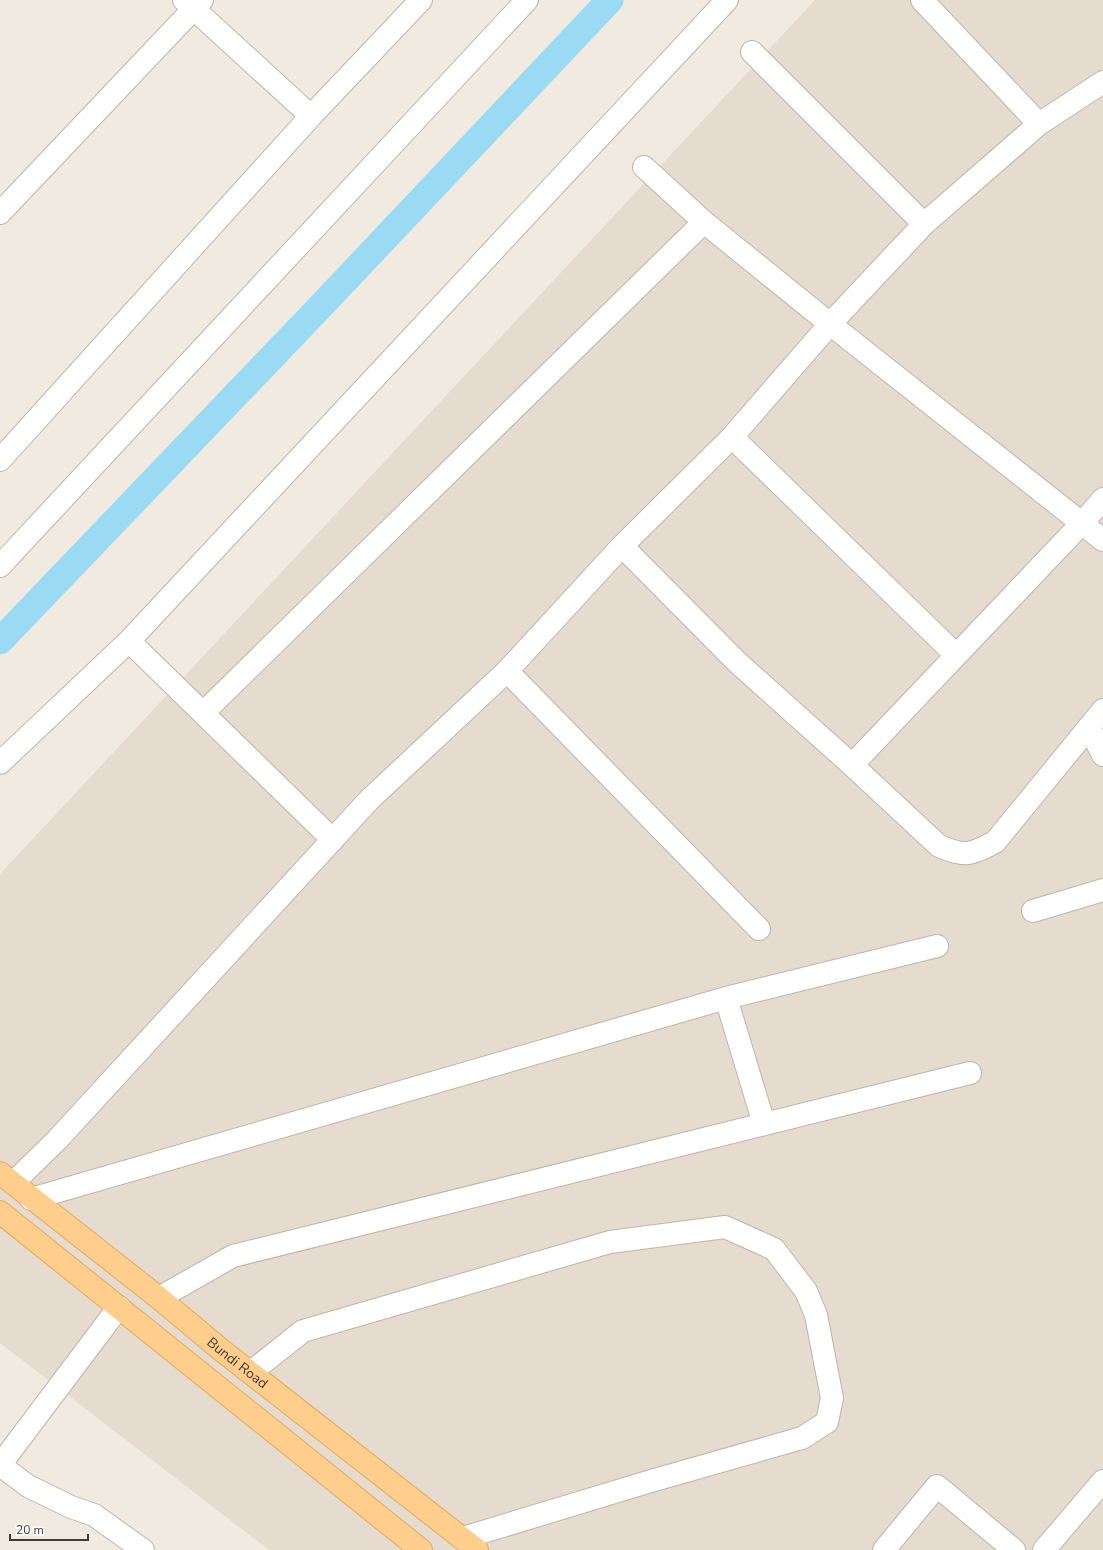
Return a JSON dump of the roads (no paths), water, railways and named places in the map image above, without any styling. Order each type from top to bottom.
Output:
[{"type":"main road","name":"Bundi Road","points":[[6,1178],[159,1298],[220,1349],[470,1544]]},
{"type":"main road","points":[[0,1212],[421,1550]]},
{"type":"main road","points":[[199,1372],[220,1349]]},
{"type":"street","points":[[0,460],[311,116],[422,0]]},
{"type":"street","points":[[0,566],[527,0]]},
{"type":"street","points":[[0,762],[129,641],[727,0]]},
{"type":"street","points":[[922,0],[1039,124]]},
{"type":"street","points":[[0,213],[194,3],[311,116]]},
{"type":"street","points":[[752,52],[924,224]]},
{"type":"street","points":[[6,1178],[57,1140],[369,800],[507,671],[622,546],[732,437],[830,324],[924,224],[1039,124],[1103,82]]},
{"type":"street","points":[[644,167],[704,222],[830,324],[1083,522],[1103,540]]},
{"type":"street","points":[[203,713],[704,222]]},
{"type":"street","points":[[732,437],[956,655]]},
{"type":"street","points":[[852,765],[1083,522],[1103,499]]},
{"type":"street","points":[[622,546],[737,662],[852,765],[939,846],[956,853],[975,853],[995,842],[1103,710]]},
{"type":"street","points":[[129,641],[333,840]]},
{"type":"street","points":[[507,671],[759,929]]},
{"type":"street","points":[[1089,727],[1103,755]]},
{"type":"street","points":[[1033,911],[1103,890]]},
{"type":"street","points":[[31,1199],[726,998],[937,946]]},
{"type":"street","points":[[726,998],[764,1124]]},
{"type":"street","points":[[159,1298],[233,1256],[970,1073]]},
{"type":"street","points":[[251,1372],[303,1331],[610,1242],[725,1227],[774,1248],[806,1291],[816,1315],[832,1398],[827,1422],[802,1438],[651,1481],[470,1544]]},
{"type":"street","points":[[118,1308],[0,1465],[28,1486],[71,1507],[94,1515],[143,1550]]},
{"type":"street","points":[[1044,1550],[1103,1481]]},
{"type":"street","points":[[884,1550],[936,1486],[1014,1550]]},
{"type":"waterway","points":[[0,641],[320,307],[610,0]]}]
